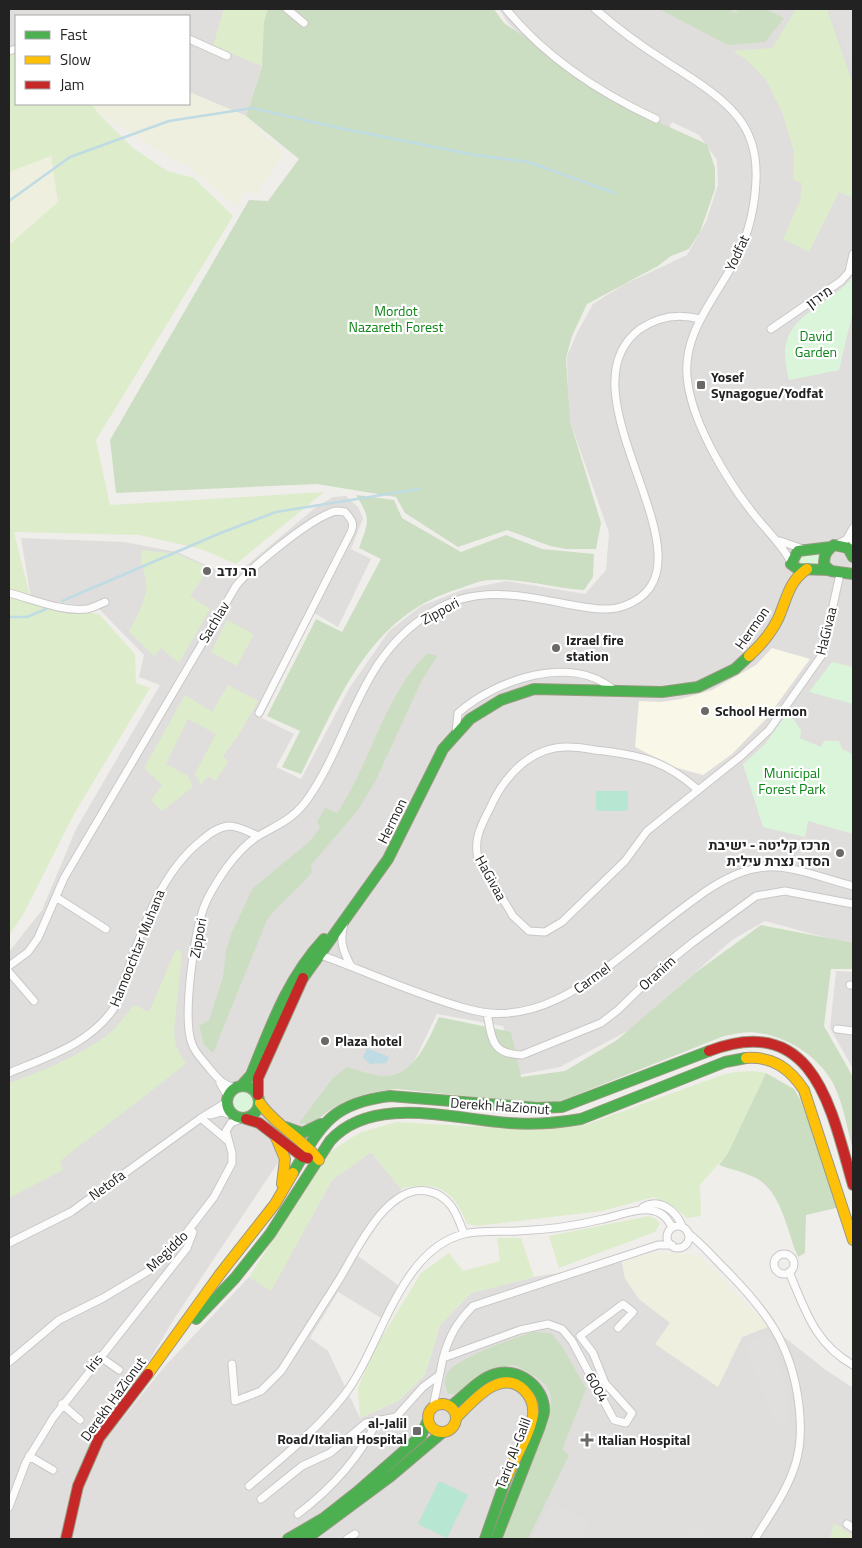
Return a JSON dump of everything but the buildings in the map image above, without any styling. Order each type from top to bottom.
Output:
[{"type":"main road","points":[[829,570],[824,556],[833,546]]},
{"type":"main road","points":[[833,546],[848,548],[853,557],[846,574],[829,570],[798,569],[791,563],[798,551],[833,546]]},
{"type":"main road","name":"Hermon","points":[[788,593],[791,563]]},
{"type":"main road","name":"Hermon","points":[[238,1087],[251,1075],[287,989],[346,917],[391,854],[433,768],[456,733],[486,708],[520,692],[550,688],[662,692],[679,690],[715,680],[735,670],[767,636],[780,614],[795,577],[807,569]]},
{"type":"main road","name":"Hermon","points":[[259,1099],[258,1078],[294,993],[316,953]]},
{"type":"main road","name":"Derekh HaZionut","points":[[66,1539],[78,1486],[92,1450],[114,1416],[176,1338],[220,1274],[278,1198],[309,1145],[325,1122],[346,1108],[360,1102],[390,1096],[537,1108],[562,1107],[720,1047],[746,1039],[759,1040],[771,1042],[797,1056],[815,1075],[826,1099],[853,1185]]},
{"type":"main road","name":"Derekh HaZionut","points":[[176,1338],[236,1277],[284,1215],[319,1160],[343,1128],[377,1114],[408,1113],[536,1124],[565,1123],[581,1119],[725,1062],[747,1056],[757,1056],[787,1070],[801,1084],[806,1093],[853,1240]]},
{"type":"main road","points":[[238,1087],[251,1088],[266,1113],[309,1145],[319,1160],[303,1157],[259,1124],[240,1117],[228,1099],[238,1087]]},
{"type":"main road","points":[[240,1117],[256,1113],[259,1099]]},
{"type":"main road","points":[[285,1128],[302,1133],[325,1122]]},
{"type":"main road","points":[[275,1135],[285,1152],[286,1161],[278,1198]]},
{"type":"main road","name":"Tariq Al-Galil","points":[[451,1406],[465,1398],[485,1379],[497,1373],[510,1372],[522,1375],[532,1382],[540,1395],[544,1410],[540,1426],[500,1524],[496,1539]]},
{"type":"main road","name":"Tariq Al-Galil","points":[[457,1418],[487,1390],[498,1384],[516,1384],[525,1390],[532,1400],[531,1422],[493,1512],[485,1539]]},
{"type":"main road","points":[[288,1539],[309,1528],[337,1508],[421,1436],[433,1407],[442,1403],[451,1406],[457,1418],[454,1426],[431,1440],[391,1476],[306,1539]]},
{"type":"main road","points":[[428,1420],[432,1428],[443,1432]]},
{"type":"street","points":[[287,9],[304,23]]},
{"type":"street","points":[[506,9],[541,46],[584,78],[632,108],[656,119]]},
{"type":"street","name":"Yodfat","points":[[595,9],[634,40],[725,104],[737,116],[748,133],[754,148],[756,193],[748,234],[724,281],[700,319],[694,332],[686,367],[691,399],[712,448],[739,494],[775,538],[791,563]]},
{"type":"street","points":[[190,39],[227,56]]},
{"type":"street","name":"מירון","points":[[771,329],[841,281],[849,272],[853,254]]},
{"type":"street","name":"Zippori","points":[[238,1087],[222,1083],[192,1046],[189,1031],[189,1004],[200,920],[212,889],[245,847],[258,836],[284,823],[298,811],[322,773],[371,675],[399,637],[433,611],[452,602],[490,593],[514,594],[609,610],[626,605],[641,596],[652,584],[658,570],[658,542],[616,401],[615,371],[623,348],[641,328],[668,316],[685,315],[700,319]]},
{"type":"street","name":"Sachlav","points":[[9,966],[34,945],[64,878],[236,586],[256,566],[316,521],[330,512],[345,512],[352,520],[351,532],[259,713]]},
{"type":"street","points":[[833,546],[847,539],[853,528]]},
{"type":"street","name":"Yodfat","points":[[775,538],[803,549]]},
{"type":"street","points":[[853,538],[853,557]]},
{"type":"street","name":"HaGivaa","points":[[697,789],[675,772],[644,756],[569,747],[551,749],[525,762],[507,777],[500,787],[477,837],[476,849],[478,858],[513,916],[529,931],[545,932],[562,922],[625,861],[647,831],[697,789],[741,756],[769,730],[822,655],[846,574]]},
{"type":"street","points":[[9,594],[24,600],[62,607],[87,609],[106,602]]},
{"type":"street","name":"Hermon","points":[[456,733],[458,713],[471,702],[503,684],[522,678],[555,673],[577,674],[596,677],[614,690]]},
{"type":"street","name":"Hamoochtar Muhana","points":[[9,1073],[82,1040],[105,1020],[114,1008],[163,886],[193,847],[215,830],[228,826],[237,827],[258,836]]},
{"type":"street","name":"Carmel","points":[[316,953],[449,1003],[487,1013],[524,1012],[547,1005],[569,994],[597,976],[706,891],[724,879],[743,870],[774,866],[853,886]]},
{"type":"street","name":"Oranim","points":[[487,1013],[491,1036],[498,1049],[508,1055],[522,1055],[601,1023],[618,1010],[672,959],[756,896],[785,891],[853,904]]},
{"type":"street","points":[[56,897],[106,929]]},
{"type":"street","points":[[346,917],[341,936],[343,950],[351,966]]},
{"type":"street","points":[[9,972],[34,1000]]},
{"type":"street","points":[[837,1030],[853,1031]]},
{"type":"street","name":"Zippori","points":[[211,1070],[228,1099]]},
{"type":"street","name":"Netofa","points":[[9,1243],[70,1212],[228,1099]]},
{"type":"street","name":"Netofa","points":[[201,1118],[221,1112],[240,1117]]},
{"type":"street","points":[[227,1140],[226,1131],[231,1123],[240,1117]]},
{"type":"street","points":[[201,1118],[227,1140]]},
{"type":"street","name":"Megiddo","points":[[9,1362],[59,1320],[103,1298],[150,1270],[190,1229],[222,1185],[232,1163],[232,1153],[227,1140]]},
{"type":"street","points":[[232,1364],[235,1401],[261,1391],[282,1371],[371,1226],[385,1210],[404,1194],[420,1190],[434,1193],[446,1200],[455,1211],[464,1234]]},
{"type":"street","points":[[638,1210],[653,1203],[671,1210],[689,1234],[742,1287],[772,1323],[796,1377],[801,1422],[797,1460],[789,1484],[755,1539]]},
{"type":"street","points":[[249,1486],[326,1418],[347,1392],[413,1271],[431,1252],[464,1234],[531,1230],[602,1220],[650,1208],[663,1213],[670,1230],[668,1240],[672,1246]]},
{"type":"street","points":[[647,1248],[670,1230],[682,1226]]},
{"type":"street","name":"Iris","points":[[9,1507],[29,1456],[62,1404],[187,1248],[193,1232],[190,1229]]},
{"type":"street","points":[[685,1245],[689,1234]]},
{"type":"street","points":[[433,1407],[438,1376],[448,1338],[460,1319],[474,1306],[658,1245],[694,1246],[709,1253]]},
{"type":"street","points":[[789,1272],[800,1302],[814,1329],[830,1346],[853,1365]]},
{"type":"street","points":[[572,1341],[623,1304],[633,1312],[618,1328]]},
{"type":"street","name":"6004","points":[[443,1358],[520,1330],[548,1324],[562,1329],[572,1341],[614,1420],[626,1423],[632,1412],[605,1383],[593,1353],[580,1336]]},
{"type":"street","points":[[99,1356],[119,1370]]},
{"type":"street","points":[[261,1499],[302,1466],[330,1453],[366,1423],[396,1417],[423,1387],[438,1376]]},
{"type":"street","points":[[62,1404],[80,1420]]},
{"type":"street","points":[[298,1514],[322,1495],[358,1457],[377,1421]]},
{"type":"street","points":[[29,1456],[53,1470]]},
{"type":"street","points":[[347,1539],[355,1534]]},
{"type":"shaded area","points":[[9,9],[224,9],[214,46],[262,66],[246,116],[190,92],[190,15],[15,15],[15,52],[9,52]]},
{"type":"shaded area","points":[[499,9],[853,9],[853,945],[765,921],[732,940],[631,1029],[560,1067],[519,1075],[503,1026],[437,1014],[404,1082],[341,1095],[309,1116],[174,1319],[95,1452],[165,1366],[249,1277],[271,1290],[332,1180],[371,1152],[401,1189],[400,1203],[380,1215],[358,1256],[398,1285],[381,1318],[338,1292],[310,1338],[328,1351],[360,1418],[398,1401],[425,1375],[440,1325],[471,1293],[534,1277],[622,1262],[625,1278],[639,1299],[671,1323],[656,1344],[718,1386],[742,1337],[770,1326],[826,1370],[853,1388],[853,1536],[835,1524],[830,1539],[9,1539],[9,952],[42,910],[76,829],[160,685],[139,677],[144,655],[97,607],[31,599],[21,538],[124,542],[177,552],[233,577],[316,507],[333,497],[346,496],[358,507],[363,518],[351,549],[371,559],[338,627],[314,613],[262,718],[294,734],[276,767],[301,779],[350,687],[389,631],[421,606],[462,590],[506,581],[585,594],[606,570],[609,533],[569,418],[567,356],[593,304],[623,285],[687,255],[706,222],[718,185],[717,160],[699,135],[672,122],[667,132],[640,121],[535,49],[509,24]]},
{"type":"shaded area","points":[[830,9],[850,9],[853,18],[853,71]]},
{"type":"shaded area","name":"School Hermon","points":[[772,648],[810,659],[766,719],[732,754],[703,775],[674,767],[635,747],[639,701],[661,702],[681,699],[712,690],[756,665]]},
{"type":"shaded area","points":[[836,971],[853,972],[853,1069],[830,1028]]},
{"type":"shaded area","points":[[769,1335],[785,1382],[789,1421],[775,1423],[745,1343]]},
{"type":"shaded area","points":[[553,1502],[590,1522],[580,1539],[531,1539]]},
{"type":"shaded area","points":[[691,1524],[713,1539],[681,1539]]},
{"type":"green space","points":[[224,9],[275,9],[262,66],[213,46]]},
{"type":"green space","name":"Mordot Nazareth Forest","points":[[268,9],[494,9],[504,23],[604,89],[620,105],[707,144],[715,168],[715,189],[700,232],[689,249],[671,256],[658,266],[587,304],[572,336],[566,358],[570,421],[601,523],[596,549],[566,549],[550,546],[507,530],[458,547],[405,513],[396,497],[317,484],[116,493],[110,440],[249,200],[268,201],[299,159],[246,116],[262,67],[264,22]]},
{"type":"green space","points":[[659,9],[728,9],[736,13],[738,9],[765,9],[784,18],[765,42],[728,45]]},
{"type":"green space","points":[[796,9],[827,9],[853,85],[853,198],[839,192],[809,252],[783,239],[800,201],[802,183],[793,180],[794,152],[782,112],[766,80],[748,61],[733,51],[772,48]]},
{"type":"green space","points":[[9,52],[15,52],[15,105],[93,105],[97,112],[133,148],[167,171],[194,178],[233,216],[96,440],[110,505],[324,492],[236,564],[201,549],[139,535],[14,532],[32,604],[99,614],[135,654],[136,683],[150,688],[74,814],[23,915],[9,935],[9,245],[58,202],[51,156],[9,172]]},
{"type":"green space","points":[[190,92],[246,116],[284,153],[257,194],[245,191],[236,207],[186,164],[174,160],[97,112],[93,105],[190,105]]},
{"type":"green space","points":[[51,156],[58,202],[9,245],[9,172]]},
{"type":"green space","name":"David Garden","points":[[853,277],[853,311],[839,370],[789,380],[785,359],[787,342],[792,329],[801,319],[840,290]]},
{"type":"green space","points":[[356,495],[394,500],[402,518],[461,552],[506,535],[542,549],[594,554],[593,577],[584,590],[514,580],[482,581],[427,602],[401,619],[379,639],[344,689],[301,774],[282,767],[300,731],[267,716],[316,619],[342,632],[381,559],[359,548],[367,520]]},
{"type":"green space","points":[[142,550],[177,554],[209,568],[190,596],[210,609],[179,663],[161,648],[154,656],[129,631],[146,593],[146,581],[141,564]]},
{"type":"green space","points":[[820,553],[820,564],[802,564],[799,560],[804,555]]},
{"type":"green space","points":[[227,620],[254,634],[237,666],[211,652]]},
{"type":"green space","points":[[428,653],[437,656],[421,682],[376,780],[358,810],[311,865],[312,872],[267,920],[213,1053],[204,1045],[199,1026],[209,1020],[223,977],[226,951],[232,932],[253,888],[310,841],[320,828],[317,822],[325,808],[337,813],[349,794],[389,708],[413,669]]},
{"type":"green space","points":[[832,662],[853,667],[853,704],[809,692]]},
{"type":"green space","points":[[228,685],[258,701],[238,736],[223,756],[228,762],[215,781],[208,776],[201,785],[195,774],[216,734],[188,719],[166,764],[188,776],[193,787],[162,811],[151,800],[162,785],[144,768],[185,695],[212,712]]},
{"type":"green space","name":"Municipal Forest Park","points":[[788,712],[801,730],[800,738],[821,747],[824,741],[839,741],[842,749],[853,754],[853,834],[808,821],[805,837],[763,827],[743,764],[765,744]]},
{"type":"green space","points":[[596,791],[628,791],[628,811],[596,811]]},
{"type":"green space","points":[[761,925],[853,943],[853,969],[831,969],[824,1026],[853,1077],[853,1150],[833,1083],[820,1065],[802,1050],[791,1044],[770,1035],[755,1032],[724,1036],[561,1101],[536,1103],[397,1089],[384,1090],[351,1099],[331,1110],[311,1125],[299,1123],[333,1078],[347,1067],[382,1076],[393,1075],[403,1071],[425,1046],[439,1017],[511,1032],[521,1077],[565,1071],[617,1040],[695,973]]},
{"type":"green space","points":[[176,949],[182,952],[174,1032],[176,1046],[186,1064],[60,1161],[63,1170],[9,1198],[9,1083],[86,1049],[113,1031],[135,1005],[149,1012]]},
{"type":"green space","points":[[754,1071],[766,1073],[728,1153],[700,1185],[701,1216],[687,1218],[676,1208],[654,1197],[602,1211],[477,1226],[467,1224],[456,1203],[443,1190],[425,1186],[401,1189],[371,1152],[332,1180],[271,1291],[249,1277],[330,1152],[359,1133],[396,1122],[539,1130],[585,1125],[722,1075]]},
{"type":"green space","points":[[766,1073],[794,1089],[801,1101],[840,1207],[806,1215],[805,1253],[798,1257],[783,1213],[765,1184],[756,1178],[719,1165],[728,1153]]},
{"type":"green space","points":[[243,1091],[253,1098],[254,1102],[247,1112],[243,1113],[233,1106],[232,1102],[239,1092]]},
{"type":"green space","points":[[649,1216],[656,1219],[660,1224],[655,1232],[559,1268],[549,1236]]},
{"type":"green space","points":[[497,1238],[521,1238],[534,1277],[471,1293],[440,1325],[425,1375],[398,1401],[360,1418],[358,1388],[374,1350],[421,1273],[449,1253],[463,1271],[500,1261]]},
{"type":"green space","points":[[658,1252],[697,1255],[707,1262],[738,1296],[770,1326],[742,1337],[718,1387],[655,1344],[670,1323],[639,1299],[625,1278],[622,1262]]},
{"type":"green space","points":[[533,1332],[551,1333],[564,1349],[586,1389],[562,1450],[569,1455],[528,1539],[503,1539],[504,1528],[546,1423],[550,1408],[551,1397],[549,1391],[537,1378],[515,1365],[491,1369],[459,1394],[448,1394],[445,1380],[448,1372],[475,1354]]},
{"type":"green space","points":[[439,1481],[468,1495],[447,1538],[418,1524]]},
{"type":"green space","points":[[834,1523],[853,1536],[853,1539],[830,1539]]},
{"type":"water","points":[[367,1048],[389,1057],[386,1063],[370,1064],[363,1058]]},
{"type":"waterway","points":[[9,201],[70,157],[169,121],[253,108],[339,128],[475,155],[528,162],[615,193]]},
{"type":"waterway","points":[[62,601],[223,532],[276,512],[419,489]]},
{"type":"waterway","points":[[9,617],[27,617],[46,609]]},
{"type":"traffic: fast","points":[[853,557],[848,548],[834,545],[829,549],[824,558],[824,565],[831,571],[853,574]]},
{"type":"traffic: fast","points":[[829,570],[798,569],[791,564],[798,551],[831,547]]},
{"type":"traffic: fast","points":[[303,978],[388,859],[443,749],[470,719],[501,700],[534,689],[662,692],[698,687],[735,669],[749,656]]},
{"type":"traffic: fast","points":[[241,1086],[251,1075],[273,1021],[290,987],[311,954],[324,939]]},
{"type":"traffic: fast","points":[[293,1173],[320,1129],[330,1119],[354,1104],[370,1099],[390,1096],[537,1108],[562,1107],[709,1051]]},
{"type":"traffic: fast","points":[[196,1319],[235,1278],[270,1234],[330,1141],[347,1127],[368,1118],[390,1114],[414,1113],[518,1124],[563,1122],[581,1119],[725,1062],[746,1058]]},
{"type":"traffic: fast","points":[[243,1086],[249,1087],[254,1091],[258,1096],[259,1102],[258,1108],[254,1113],[249,1117],[243,1118],[237,1117],[232,1113],[228,1108],[227,1102],[228,1096],[232,1091],[237,1087],[243,1086]]},
{"type":"traffic: fast","points":[[285,1127],[302,1133],[321,1124]]},
{"type":"traffic: fast","points":[[451,1406],[489,1376],[504,1373],[512,1373],[528,1381],[535,1387],[543,1402],[544,1413],[540,1426],[496,1539]]},
{"type":"traffic: fast","points":[[288,1539],[324,1518],[357,1492],[421,1436],[428,1420]]},
{"type":"traffic: fast","points":[[306,1539],[391,1476],[443,1432]]},
{"type":"traffic: fast","points":[[485,1539],[506,1479]]},
{"type":"traffic: slow","points":[[749,656],[772,629],[792,585],[807,569]]},
{"type":"traffic: slow","points":[[746,1058],[764,1059],[780,1065],[793,1076],[804,1090],[853,1240]]},
{"type":"traffic: slow","points":[[260,1103],[274,1119],[305,1145],[319,1160]]},
{"type":"traffic: slow","points":[[275,1135],[285,1159],[282,1184]]},
{"type":"traffic: slow","points":[[148,1374],[220,1274],[275,1204],[293,1173]]},
{"type":"traffic: slow","points":[[457,1417],[479,1395],[497,1384],[506,1382],[515,1384],[524,1390],[532,1402],[533,1415],[525,1440],[506,1479]]},
{"type":"traffic: slow","points":[[442,1404],[452,1408],[456,1418],[452,1428],[442,1432],[432,1428],[428,1418],[432,1408],[442,1404]]},
{"type":"traffic: jam","points":[[258,1095],[258,1078],[303,978]]},
{"type":"traffic: jam","points":[[709,1051],[744,1042],[773,1044],[795,1056],[812,1074],[825,1098],[836,1126],[853,1185]]},
{"type":"traffic: jam","points":[[246,1119],[259,1123],[303,1157],[308,1158]]},
{"type":"traffic: jam","points":[[66,1539],[78,1486],[99,1438],[148,1374]]},
{"type":"place","name":"Yosef Synagogue/Yodfat","points":[[701,385]]},
{"type":"place","name":"הר נדב","points":[[207,571]]},
{"type":"place","name":"Izrael fire station","points":[[556,648]]},
{"type":"place","name":"School Hermon","points":[[705,711]]},
{"type":"place","name":"מרכז קליטה - ישיבת הסדר נצרת עילית","points":[[840,853]]},
{"type":"place","name":"Plaza hotel","points":[[325,1041]]},
{"type":"place","name":"al-Jalil Road/Italian Hospital","points":[[417,1431]]},
{"type":"place","name":"Italian Hospital","points":[[587,1440]]}]
